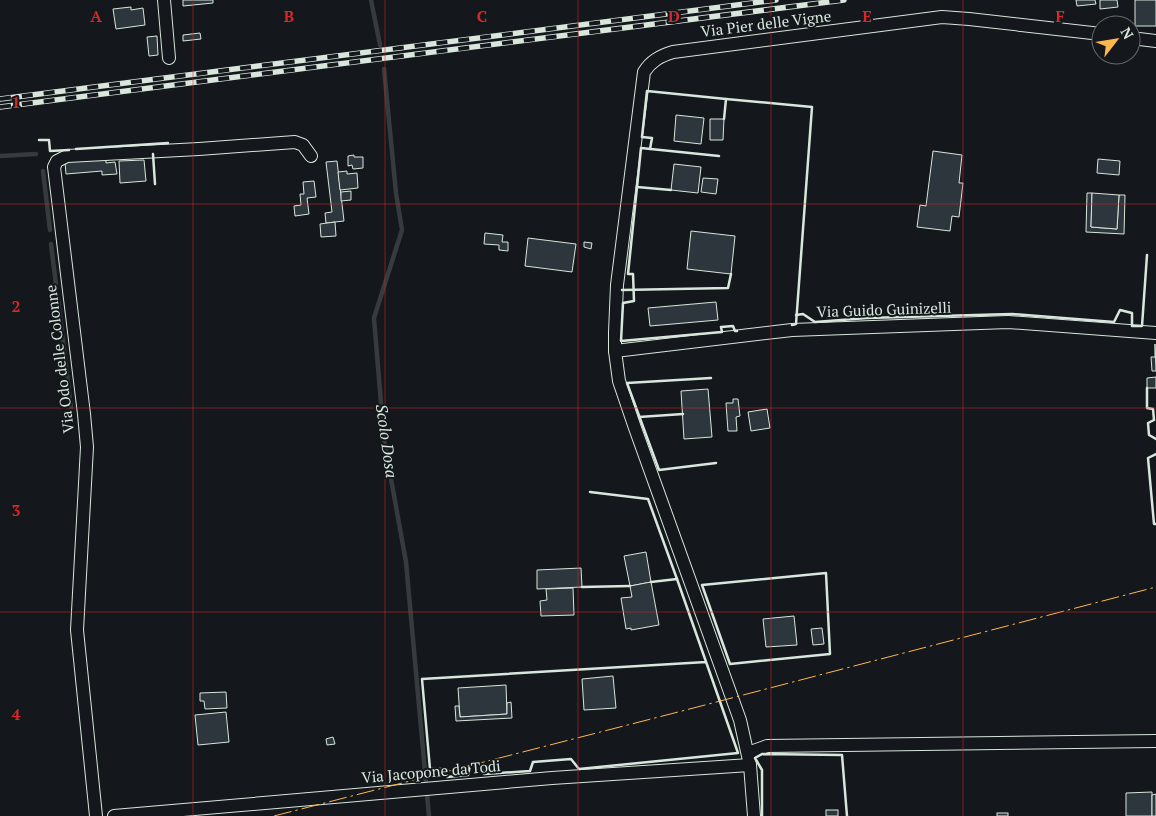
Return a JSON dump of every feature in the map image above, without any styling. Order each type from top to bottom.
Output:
[{"type":"street","points":[[164,0],[169,58]]},
{"type":"street","name":"Via Pier delle Vigne","points":[[615,351],[617,285],[642,80],[647,66],[662,56],[673,52],[942,17],[1091,33]]},
{"type":"street","points":[[1141,39],[1156,41]]},
{"type":"street","name":"Via Odo delle Colonne","points":[[96,816],[77,630],[87,447],[54,167],[57,161],[67,156],[295,142],[303,145],[311,156]]},
{"type":"street","name":"Via Guido Guinizelli","points":[[615,351],[792,330],[999,323],[1156,333]]},
{"type":"street","points":[[615,351],[620,381],[626,400],[740,720],[749,759],[754,816]]},
{"type":"street","name":"Via Jacopone da Todi","points":[[114,816],[749,759],[766,746],[1156,741]]},
{"type":"building","points":[[183,0],[213,0],[213,3],[183,6]]},
{"type":"building","points":[[1076,0],[1095,0],[1096,4],[1077,6]]},
{"type":"building","points":[[1100,0],[1117,0],[1118,7],[1100,9]]},
{"type":"building","points":[[1135,0],[1156,0],[1156,26],[1141,26],[1141,15],[1135,15]]},
{"type":"building","points":[[131,7],[131,10],[143,8],[145,25],[116,29],[113,9]]},
{"type":"building","points":[[200,33],[201,39],[183,41],[183,35]]},
{"type":"building","points":[[157,36],[158,55],[149,56],[147,37]]},
{"type":"building","points":[[676,115],[704,118],[701,144],[674,141]]},
{"type":"building","points":[[710,119],[724,119],[723,140],[710,140]]},
{"type":"building","points":[[933,151],[962,155],[959,183],[963,183],[959,217],[952,216],[950,231],[917,227],[920,205],[926,206]]},
{"type":"building","points":[[354,155],[354,157],[363,157],[363,168],[353,169],[352,165],[348,166],[348,156]]},
{"type":"building","points":[[106,158],[106,163],[115,162],[117,174],[102,175],[102,171],[66,174],[65,162]]},
{"type":"building","points":[[1098,159],[1120,161],[1119,175],[1097,173]]},
{"type":"building","points":[[144,160],[146,181],[120,183],[119,161]]},
{"type":"building","points":[[337,161],[344,221],[326,223],[325,213],[332,212],[326,162]]},
{"type":"building","points":[[674,164],[701,167],[698,193],[671,190]]},
{"type":"building","points":[[347,171],[347,174],[357,173],[358,188],[340,190],[338,172]]},
{"type":"building","points":[[703,178],[718,179],[716,194],[701,192]]},
{"type":"building","points":[[314,181],[316,197],[307,198],[309,214],[295,216],[294,206],[301,205],[300,194],[304,194],[303,182]]},
{"type":"building","points":[[351,191],[351,200],[341,201],[341,192]]},
{"type":"building","points":[[1087,193],[1092,193],[1091,227],[1117,229],[1119,195],[1125,195],[1124,234],[1086,232]]},
{"type":"building","points":[[1092,193],[1119,195],[1117,229],[1091,227]]},
{"type":"building","points":[[335,222],[336,236],[321,237],[320,224]]},
{"type":"building","points":[[691,231],[735,236],[731,274],[687,269]]},
{"type":"building","points":[[485,233],[503,235],[502,242],[508,242],[508,251],[499,250],[499,245],[484,244]]},
{"type":"building","points":[[528,238],[576,244],[572,272],[525,266]]},
{"type":"building","points":[[584,242],[592,243],[591,249],[584,247]]},
{"type":"building","points":[[716,302],[718,320],[650,326],[648,308]]},
{"type":"building","points":[[1155,344],[1156,371],[1152,371],[1151,357],[1155,357]]},
{"type":"building","points":[[1156,377],[1156,388],[1147,388],[1147,378]]},
{"type":"building","points":[[708,389],[712,437],[684,439],[681,391]]},
{"type":"building","points":[[733,399],[738,399],[740,416],[736,417],[737,431],[728,431],[726,403],[733,403]]},
{"type":"building","points":[[767,409],[770,428],[751,431],[748,412]]},
{"type":"building","points":[[646,552],[651,582],[630,586],[624,556]]},
{"type":"building","points":[[581,568],[582,587],[537,589],[537,570]]},
{"type":"building","points":[[651,582],[659,625],[631,630],[631,628],[626,629],[621,598],[632,597],[630,586]]},
{"type":"building","points":[[573,588],[574,615],[541,616],[540,601],[547,600],[546,589]]},
{"type":"building","points":[[794,616],[797,645],[766,647],[763,619]]},
{"type":"building","points":[[822,628],[824,644],[813,645],[811,629]]},
{"type":"building","points":[[613,676],[616,708],[584,710],[582,679]]},
{"type":"building","points":[[506,685],[507,714],[460,717],[458,688]]},
{"type":"building","points":[[226,692],[227,708],[205,709],[204,701],[200,701],[200,693]]},
{"type":"building","points":[[511,702],[512,718],[456,721],[455,706],[459,706],[460,717],[507,714],[507,703]]},
{"type":"building","points":[[226,712],[229,742],[198,745],[195,715]]},
{"type":"building","points":[[333,737],[335,744],[327,745],[326,739]]},
{"type":"building","points":[[1152,792],[1152,816],[1126,816],[1126,793]]},
{"type":"building","points":[[1156,794],[1156,816],[1152,816],[1152,795]]},
{"type":"building","points":[[826,810],[838,810],[838,816],[826,816]]},
{"type":"building","points":[[997,813],[1008,813],[1008,816],[997,816]]},
{"type":"waterway","name":"Scolo Dosa","points":[[371,0],[380,45]]},
{"type":"waterway","name":"Scolo Dosa","points":[[384,69],[396,193],[402,230],[374,318],[384,440],[406,562],[429,816]]},
{"type":"waterway","points":[[0,156],[36,154]]},
{"type":"waterway","points":[[43,171],[50,230]]},
{"type":"waterway","points":[[51,244],[56,285]]},
{"type":"waterway","points":[[58,299],[71,408]]},
{"type":"railway","points":[[0,99],[776,0]]},
{"type":"railway","points":[[0,107],[844,0]]},
{"type":"wall","points":[[650,149],[652,138],[642,137],[647,91],[726,99],[724,119]]},
{"type":"wall","points":[[726,99],[812,107],[796,324],[792,325]]},
{"type":"wall","points":[[39,140],[49,140],[50,151],[69,150]]},
{"type":"wall","points":[[76,149],[168,143]]},
{"type":"wall","points":[[671,190],[637,187],[641,148],[719,156]]},
{"type":"wall","points":[[153,154],[155,184]]},
{"type":"wall","points":[[637,187],[628,274],[633,274],[634,301],[623,303],[621,341],[722,332],[721,327],[733,326],[735,331],[737,331]]},
{"type":"wall","points":[[796,315],[803,314],[815,322],[867,318],[1012,314],[1114,322],[1120,310],[1132,313],[1132,326],[1142,326],[1147,255]]},
{"type":"wall","points":[[622,290],[728,288],[731,274]]},
{"type":"wall","points":[[711,378],[627,383],[659,470],[716,463]]},
{"type":"wall","points":[[1147,388],[1147,408],[1153,409],[1154,420],[1148,423],[1149,435],[1156,439]]},
{"type":"wall","points":[[639,417],[683,414]]},
{"type":"wall","points":[[1156,454],[1148,458],[1154,524],[1156,524]]},
{"type":"wall","points":[[590,492],[648,499],[677,579]]},
{"type":"wall","points":[[826,573],[830,654],[730,664],[702,585],[826,573]]},
{"type":"wall","points":[[651,582],[677,579],[738,753],[579,769],[571,759],[533,762],[530,771],[484,774],[480,764],[470,765],[468,775],[447,777],[442,769],[430,769],[422,679],[706,662]]},
{"type":"wall","points":[[582,587],[630,586]]},
{"type":"wall","points":[[762,816],[762,770],[755,758],[762,754],[842,755],[847,816]]},
{"type":"power","points":[[274,816],[1156,587]]}]
